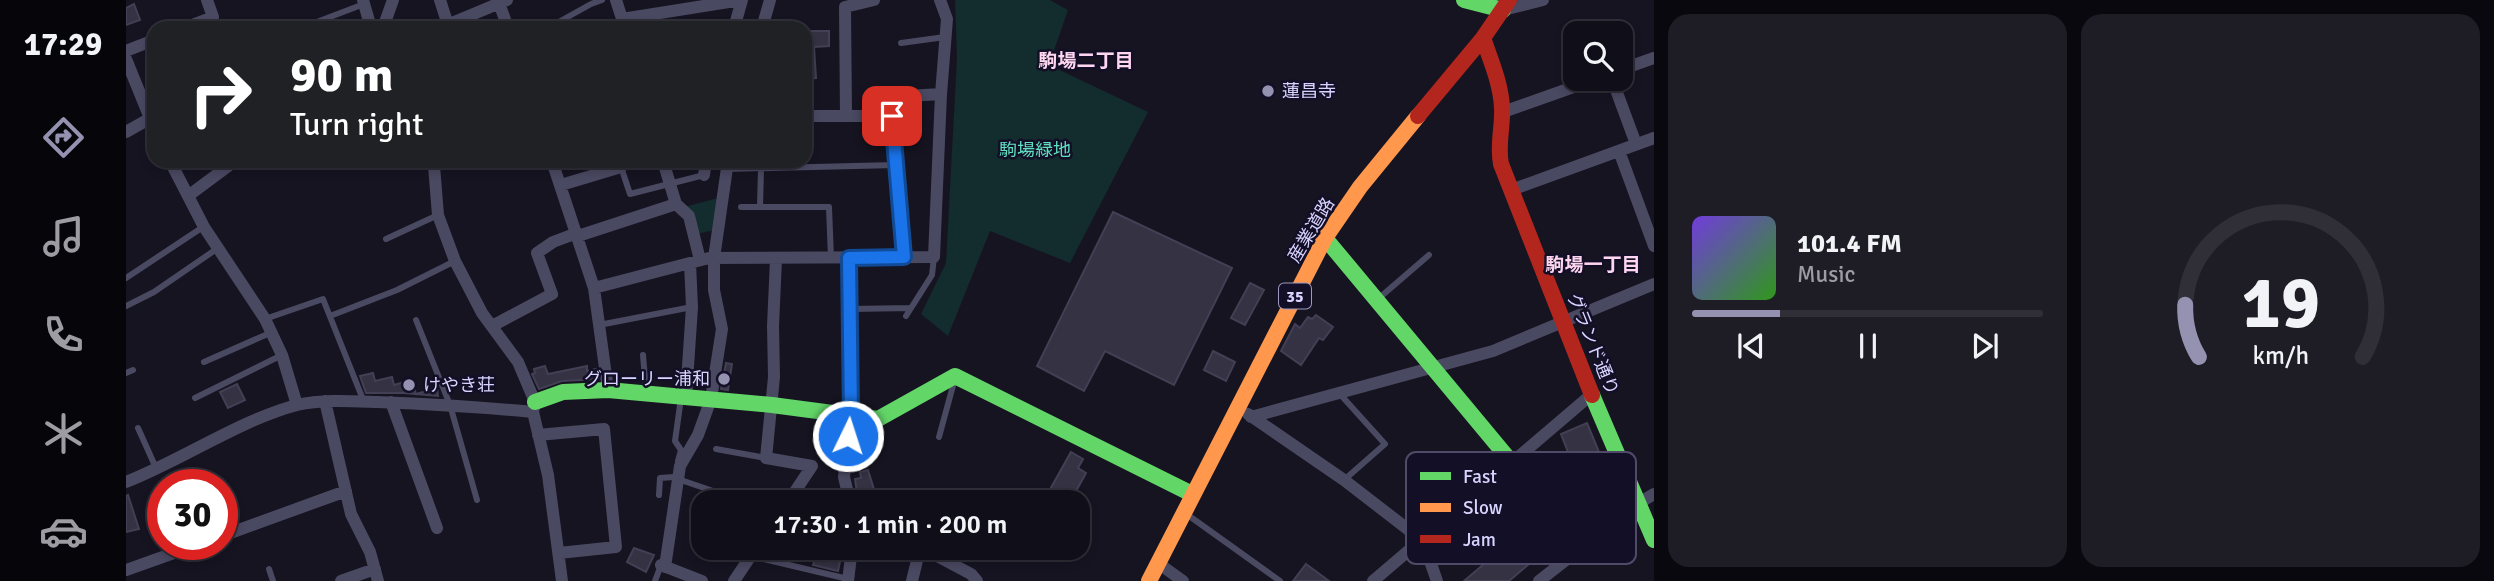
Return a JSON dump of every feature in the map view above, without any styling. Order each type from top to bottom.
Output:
[{"type":"street","points":[[202,21],[213,17],[207,0]]},
{"type":"street","points":[[386,21],[393,0]]},
{"type":"street","points":[[440,0],[443,21]]},
{"type":"street","points":[[616,0],[622,21]]},
{"type":"street","points":[[633,21],[742,0],[736,21]]},
{"type":"street","points":[[764,21],[770,0]]},
{"type":"street","points":[[846,116],[845,7],[874,0]]},
{"type":"street","points":[[594,288],[714,258],[934,257],[947,19],[940,0]]},
{"type":"street","points":[[1464,0],[1506,5],[1543,0]]},
{"type":"street","points":[[457,21],[501,1],[506,21]]},
{"type":"street","points":[[363,2],[369,21]]},
{"type":"street","name":"産業道路","points":[[1149,581],[1192,494],[1245,412],[1325,238],[1360,187],[1483,38],[1506,5]]},
{"type":"street","name":"グランド通り","points":[[1483,38],[1492,63],[1503,112],[1498,154],[1617,452]]},
{"type":"street","points":[[126,51],[147,43]]},
{"type":"street","points":[[1633,65],[1654,58]]},
{"type":"street","points":[[126,59],[147,112]]},
{"type":"street","points":[[1503,112],[1563,91]]},
{"type":"street","points":[[1616,91],[1636,144]]},
{"type":"street","points":[[904,257],[891,97],[941,94]]},
{"type":"street","points":[[812,116],[892,116]]},
{"type":"street","points":[[126,132],[147,126]]},
{"type":"street","points":[[1511,190],[1654,138]]},
{"type":"street","points":[[1619,151],[1654,246]]},
{"type":"street","points":[[174,168],[204,227],[265,319],[282,355],[297,405]]},
{"type":"street","points":[[188,196],[225,168]]},
{"type":"street","points":[[434,168],[438,215],[455,261],[482,313],[518,362],[534,407],[548,475],[562,581]]},
{"type":"street","points":[[555,168],[594,288],[608,390]]},
{"type":"street","points":[[561,185],[610,168]]},
{"type":"street","points":[[665,168],[676,204],[689,216],[695,262],[684,396]]},
{"type":"street","points":[[704,176],[705,168]]},
{"type":"street","points":[[657,581],[663,566],[680,466],[698,435],[711,399],[722,328],[714,290],[714,258],[727,168]]},
{"type":"street","points":[[492,326],[552,294],[537,253],[553,242],[676,204]]},
{"type":"street","points":[[1325,238],[1503,452]]},
{"type":"street","points":[[847,490],[844,477],[851,415],[849,258]]},
{"type":"street","points":[[776,259],[772,405],[766,458],[812,466],[796,490]]},
{"type":"street","points":[[1245,412],[1339,393],[1493,351],[1654,284]]},
{"type":"street","points":[[159,469],[214,440],[297,405],[325,401],[534,407],[563,392],[608,390],[772,405],[878,419],[955,376],[1192,494]]},
{"type":"street","points":[[1527,452],[1592,394]]},
{"type":"street","points":[[325,401],[351,514],[370,552],[377,575],[341,581]]},
{"type":"street","points":[[391,402],[437,528]]},
{"type":"street","points":[[1245,412],[1344,480],[1406,528]]},
{"type":"street","points":[[538,435],[604,429],[616,547],[559,553]]},
{"type":"street","points":[[126,482],[147,474]]},
{"type":"street","points":[[238,530],[346,491]]},
{"type":"street","points":[[1636,505],[1654,494]]},
{"type":"street","name":"グランド通り","points":[[1636,496],[1654,540]]},
{"type":"street","points":[[1373,581],[1406,555]]},
{"type":"street","points":[[126,570],[154,560]]},
{"type":"street","points":[[734,581],[748,560]]},
{"type":"street","points":[[848,580],[850,560]]},
{"type":"street","points":[[912,581],[918,560]]},
{"type":"street","points":[[944,560],[971,574],[977,581]]},
{"type":"street","points":[[1158,563],[1183,581]]},
{"type":"street","points":[[1431,564],[1437,581]]},
{"type":"street","points":[[1544,579],[1563,564]]},
{"type":"street","points":[[663,566],[702,581]]},
{"type":"lane","points":[[561,21],[602,0]]},
{"type":"lane","points":[[318,21],[363,2]]},
{"type":"lane","points":[[901,43],[946,37]]},
{"type":"lane","points":[[812,166],[897,165]]},
{"type":"lane","points":[[622,168],[630,194],[704,176]]},
{"type":"lane","points":[[760,207],[766,168]]},
{"type":"lane","points":[[741,206],[829,207],[831,258]]},
{"type":"lane","points":[[386,239],[438,215]]},
{"type":"lane","points":[[126,278],[204,227]]},
{"type":"lane","points":[[126,306],[154,292],[218,248]]},
{"type":"lane","points":[[1376,300],[1429,255]]},
{"type":"lane","points":[[906,316],[932,275],[934,257]]},
{"type":"lane","points":[[330,316],[397,290],[455,261]]},
{"type":"lane","points":[[265,319],[323,299],[364,402]]},
{"type":"lane","points":[[599,325],[692,307]]},
{"type":"lane","points":[[850,309],[911,308]]},
{"type":"lane","points":[[416,320],[450,405],[477,500]]},
{"type":"lane","points":[[204,362],[270,333]]},
{"type":"lane","points":[[195,398],[282,355]]},
{"type":"lane","points":[[643,355],[646,393]]},
{"type":"lane","points":[[939,437],[955,376]]},
{"type":"lane","points":[[1339,393],[1385,444],[1344,480]]},
{"type":"lane","points":[[677,478],[681,450],[675,441],[684,396]]},
{"type":"lane","points":[[138,428],[157,469]]},
{"type":"lane","points":[[716,449],[766,458]]},
{"type":"lane","points":[[659,495],[660,478],[677,478],[711,490]]},
{"type":"lane","points":[[1184,512],[1280,581]]},
{"type":"lane","points":[[780,560],[848,580]]},
{"type":"lane","points":[[269,569],[273,581]]},
{"type":"green space","name":"駒場緑地","points":[[955,0],[1050,0],[1068,10],[1049,65],[1148,112],[1070,263],[990,231],[948,336],[921,314],[946,263],[957,58]]},
{"type":"green space","points":[[718,198],[715,230],[696,234],[684,207]]},
{"type":"building","points":[[134,4],[140,20],[126,25],[126,8]]},
{"type":"building","points":[[812,31],[829,31],[829,46],[814,47],[816,78],[812,78]]},
{"type":"building","points":[[1113,212],[1232,268],[1174,385],[1105,351],[1084,391],[1037,366]]},
{"type":"building","points":[[1250,283],[1264,290],[1245,325],[1231,318]]},
{"type":"building","points":[[1316,315],[1333,327],[1323,340],[1319,338],[1301,365],[1281,351],[1295,324],[1300,328],[1308,317],[1312,319]]},
{"type":"building","points":[[1213,351],[1235,362],[1226,381],[1204,370]]},
{"type":"building","points":[[726,363],[732,364],[728,390],[721,389]]},
{"type":"building","points":[[545,366],[548,374],[587,366],[587,371],[596,369],[598,379],[562,381],[539,389],[532,374],[535,373],[534,369]]},
{"type":"building","points":[[373,373],[375,381],[392,377],[394,385],[412,380],[416,394],[437,388],[438,396],[366,393],[360,376]]},
{"type":"building","points":[[237,384],[245,400],[228,408],[220,392]]},
{"type":"building","points":[[1587,423],[1599,452],[1568,452],[1561,434]]},
{"type":"building","points":[[1071,452],[1083,459],[1078,468],[1086,473],[1077,490],[1050,490]]},
{"type":"building","points":[[868,470],[874,490],[857,490],[855,479],[861,478],[860,472]]},
{"type":"building","points":[[128,495],[139,529],[126,532],[126,496]]},
{"type":"building","points":[[634,548],[654,555],[646,572],[627,562]]},
{"type":"building","points":[[814,560],[840,560],[838,571],[813,565]]},
{"type":"building","points":[[1306,564],[1329,581],[1293,581]]},
{"type":"building","points":[[1484,564],[1529,564],[1509,581],[1464,581]]},
{"type":"traffic: fast","points":[[1464,0],[1503,10]]},
{"type":"traffic: fast","points":[[1325,238],[1503,452]]},
{"type":"traffic: fast","points":[[535,402],[563,392],[608,390],[772,405],[878,419],[955,376],[1192,494]]},
{"type":"traffic: fast","points":[[1592,395],[1616,452]]},
{"type":"traffic: fast","points":[[1636,498],[1654,540]]},
{"type":"traffic: slow","points":[[1149,581],[1325,238],[1360,187],[1418,116]]},
{"type":"traffic: jam","points":[[1418,116],[1483,38],[1509,0]]},
{"type":"traffic: jam","points":[[1483,38],[1500,90],[1501,164],[1592,395]]},
{"type":"place","name":"蓮昌寺","points":[[1268,91]]},
{"type":"place","name":"グローリー浦和","points":[[724,379]]},
{"type":"place","name":"けやき荘","points":[[409,385]]},
{"type":"district","name":"駒場二丁目","points":[[1086,60]]},
{"type":"district","name":"駒場一丁目","points":[[1593,264]]},
{"type":"route","points":[[848,436],[851,415],[849,258],[904,257],[892,116]]}]
